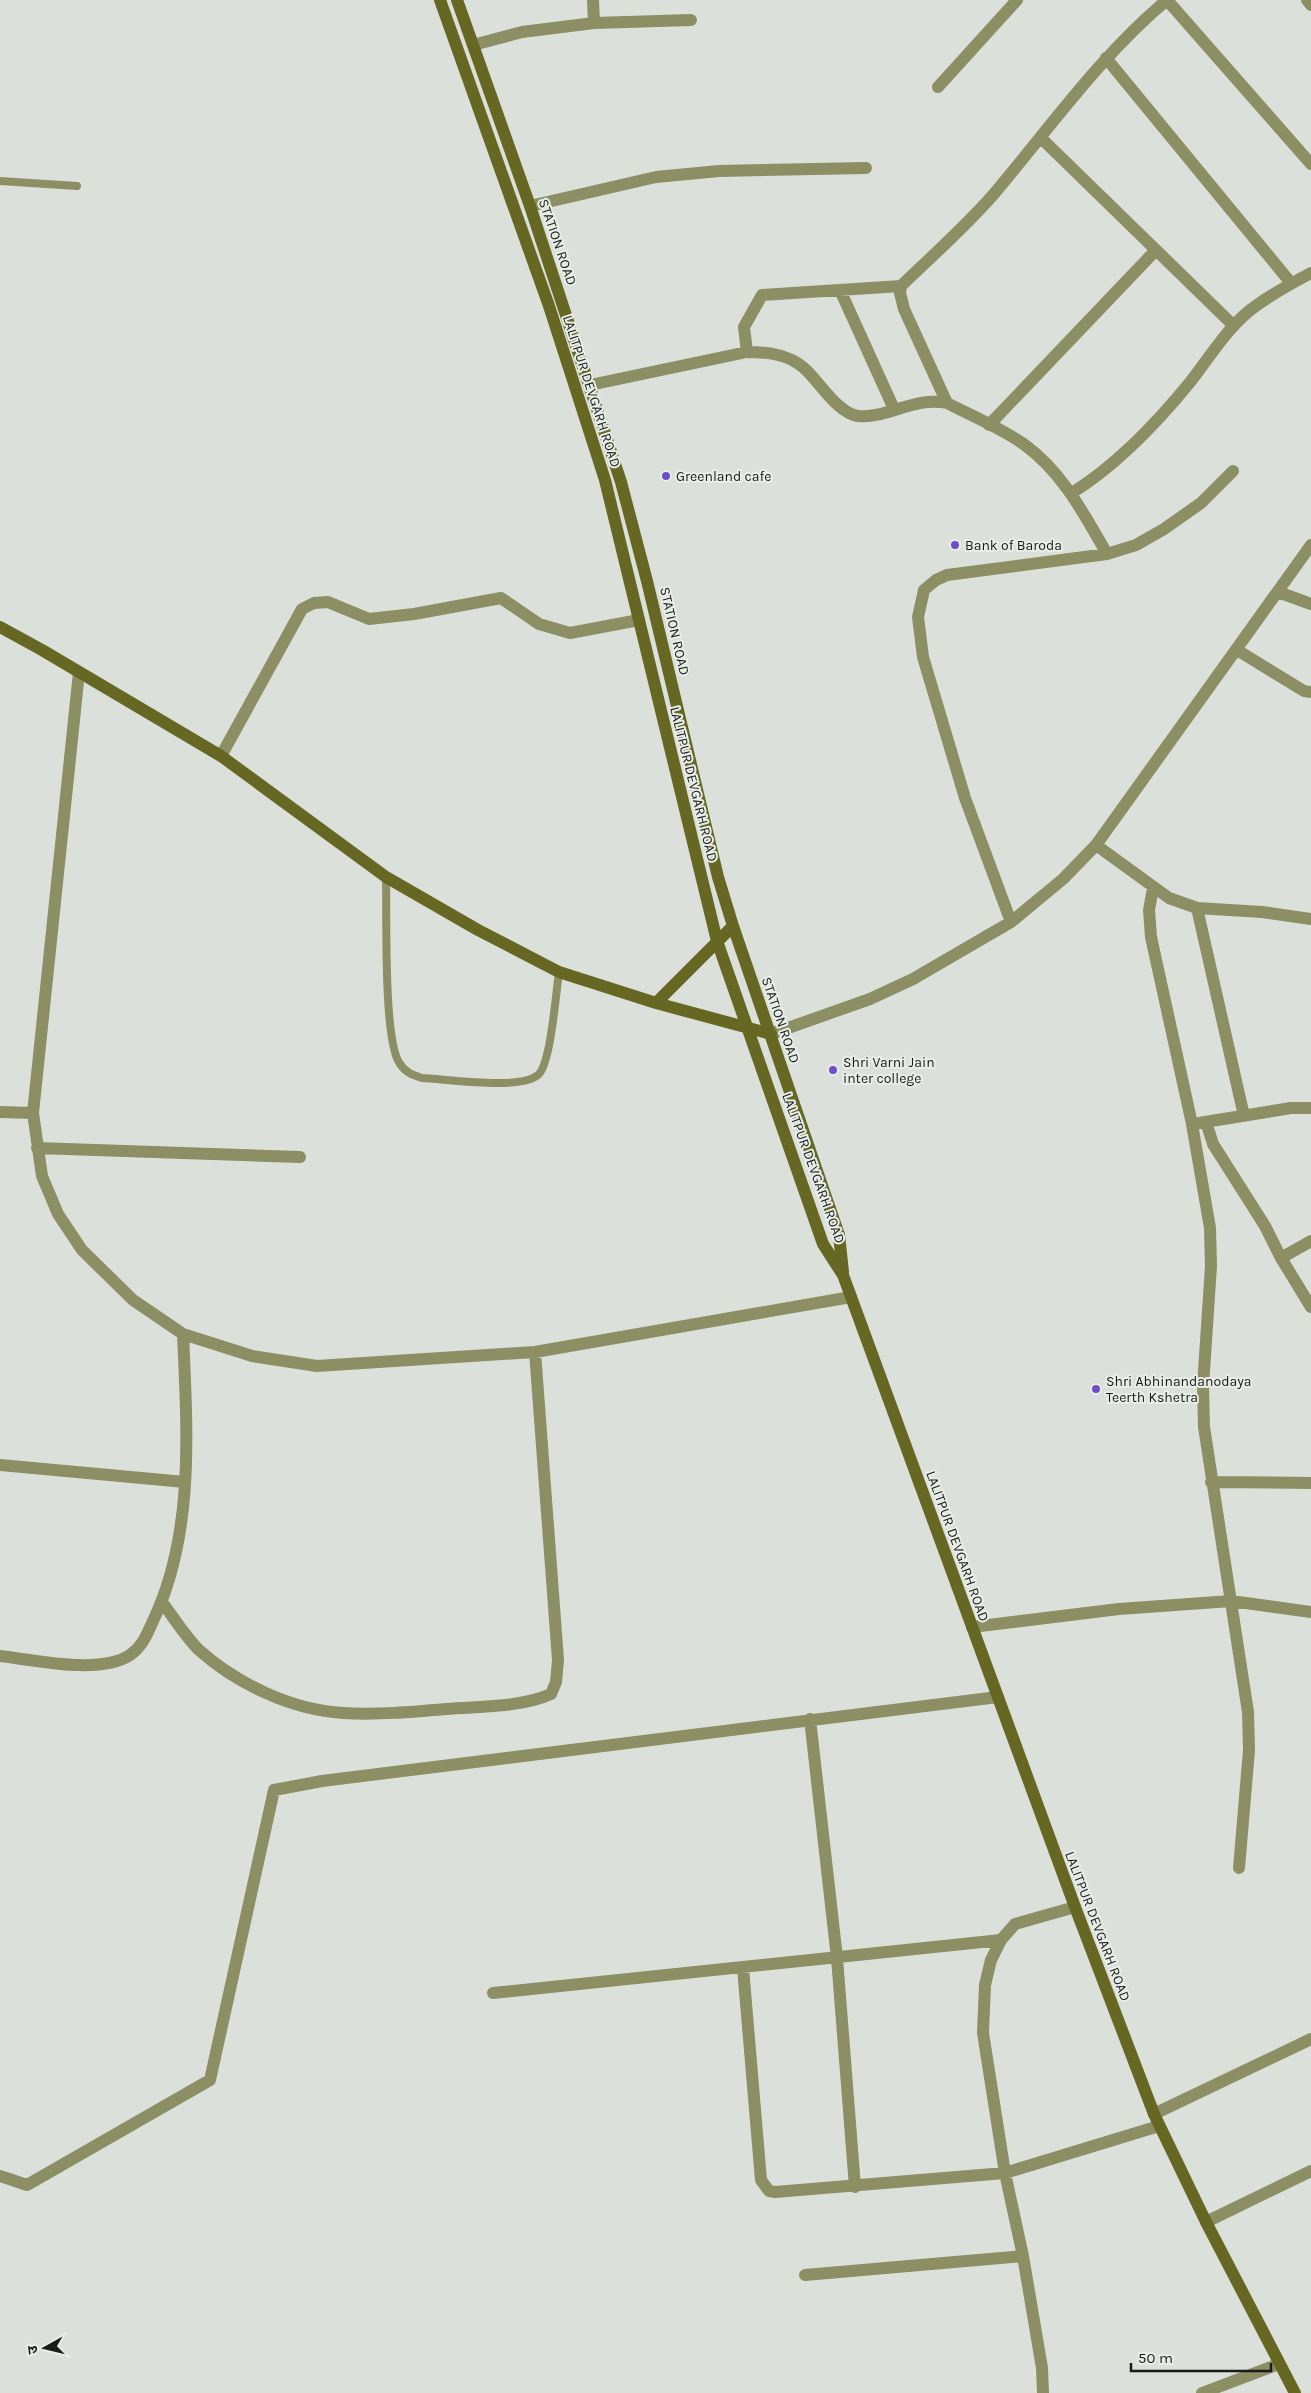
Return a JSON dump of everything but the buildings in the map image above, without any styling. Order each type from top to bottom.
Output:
[{"type":"main road","name":"LALITPUR DEVGARH ROAD","points":[[440,0],[561,343],[605,480],[717,942],[823,1244],[843,1274],[1075,1907],[1154,2114],[1206,2222],[1295,2393]]},
{"type":"main road","name":"STATION ROAD","points":[[457,0],[530,206],[621,482],[648,581],[718,877],[839,1235],[843,1274]]},
{"type":"main road","points":[[0,627],[221,756],[386,877],[478,930],[559,972],[656,1003],[771,1034]]},
{"type":"main road","points":[[656,1003],[733,926]]},
{"type":"street","points":[[593,0],[594,23]]},
{"type":"street","points":[[938,87],[1017,0]]},
{"type":"street","points":[[947,403],[904,309],[900,293],[901,286],[991,198],[1106,58],[1140,23],[1167,0],[1311,164]]},
{"type":"street","points":[[1307,0],[1311,4]]},
{"type":"street","points":[[472,45],[522,32],[594,23],[691,20]]},
{"type":"street","points":[[1106,58],[1291,284]]},
{"type":"street","points":[[1041,138],[1234,326]]},
{"type":"street","points":[[530,206],[656,177],[719,171],[866,168]]},
{"type":"street","points":[[988,425],[1156,250]]},
{"type":"street","points":[[1072,493],[1092,481],[1128,450],[1178,397],[1234,326],[1249,311],[1311,273]]},
{"type":"street","points":[[747,352],[744,327],[762,295],[901,286]]},
{"type":"street","points":[[840,290],[894,408]]},
{"type":"street","points":[[590,385],[747,352],[766,352],[786,357],[803,367],[842,409],[857,416],[874,414],[914,403],[936,401],[947,403],[1024,444],[1044,461],[1072,493],[1107,554]]},
{"type":"street","points":[[1011,922],[965,798],[923,657],[918,617],[924,590],[936,580],[947,575],[1107,554],[1136,545],[1164,529],[1201,503],[1233,472]]},
{"type":"street","points":[[771,1034],[870,1000],[914,978],[1011,922],[1063,879],[1096,845],[1311,545]]},
{"type":"street","points":[[1278,592],[1311,604]]},
{"type":"street","points":[[221,756],[302,610],[314,603],[328,602],[369,619],[414,614],[501,598],[539,624],[570,633],[639,620]]},
{"type":"street","points":[[1237,650],[1304,691],[1311,692]]},
{"type":"street","points":[[78,672],[33,1113],[42,1176],[58,1214],[82,1250],[133,1300],[184,1334],[252,1356],[316,1366],[535,1352],[851,1297]]},
{"type":"street","points":[[1096,845],[1169,898],[1197,908],[1262,912],[1311,919]]},
{"type":"street","points":[[1153,888],[1149,910],[1151,937],[1192,1124],[1210,1228],[1212,1266],[1203,1386],[1204,1427],[1248,1712],[1249,1750],[1239,1868]]},
{"type":"street","points":[[1197,908],[1244,1116]]},
{"type":"street","points":[[1192,1124],[1311,1108]]},
{"type":"street","points":[[0,1112],[33,1113]]},
{"type":"street","points":[[1206,1122],[1213,1144],[1265,1226],[1281,1258],[1311,1307]]},
{"type":"street","points":[[37,1148],[300,1157]]},
{"type":"street","points":[[1281,1258],[1311,1241]]},
{"type":"street","points":[[0,1656],[79,1664],[114,1662],[130,1655],[142,1644],[162,1602],[181,1527],[185,1482],[184,1334]]},
{"type":"street","points":[[162,1602],[199,1649],[221,1666],[264,1692],[302,1707],[341,1713],[372,1714],[508,1704],[537,1700],[551,1694],[556,1682],[558,1660],[535,1352]]},
{"type":"street","points":[[0,1465],[185,1482]]},
{"type":"street","points":[[1211,1482],[1311,1483]]},
{"type":"street","points":[[972,1627],[1119,1609],[1231,1601],[1311,1612]]},
{"type":"street","points":[[0,2176],[27,2185],[210,2080],[274,1790],[322,1781],[998,1697]]},
{"type":"street","points":[[810,1719],[837,1958],[855,2187]]},
{"type":"street","points":[[1043,2393],[1042,2368],[1023,2256],[1005,2173],[983,2033],[984,1986],[990,1960],[1001,1940],[1016,1924],[1075,1907]]},
{"type":"street","points":[[494,1993],[1001,1940]]},
{"type":"street","points":[[743,1968],[761,2180],[768,2191],[855,2187],[1005,2173],[1159,2126]]},
{"type":"street","points":[[1154,2114],[1311,2039]]},
{"type":"street","points":[[1206,2222],[1311,2171]]},
{"type":"street","points":[[805,2275],[1023,2256]]},
{"type":"street","points":[[1202,2393],[1279,2364]]},
{"type":"lane","points":[[0,181],[77,186]]},
{"type":"lane","points":[[386,877],[389,1019],[393,1049],[399,1064],[408,1073],[422,1078],[512,1084],[528,1082],[540,1073],[547,1054],[559,972]]},
{"type":"place","name":"Greenland cafe","points":[[666,476]]},
{"type":"place","name":"Bank of Baroda","points":[[955,545]]},
{"type":"place","name":"Shri Varni Jain inter college","points":[[833,1070]]},
{"type":"place","name":"Shri Abhinandanodaya Teerth Kshetra","points":[[1096,1389]]}]
